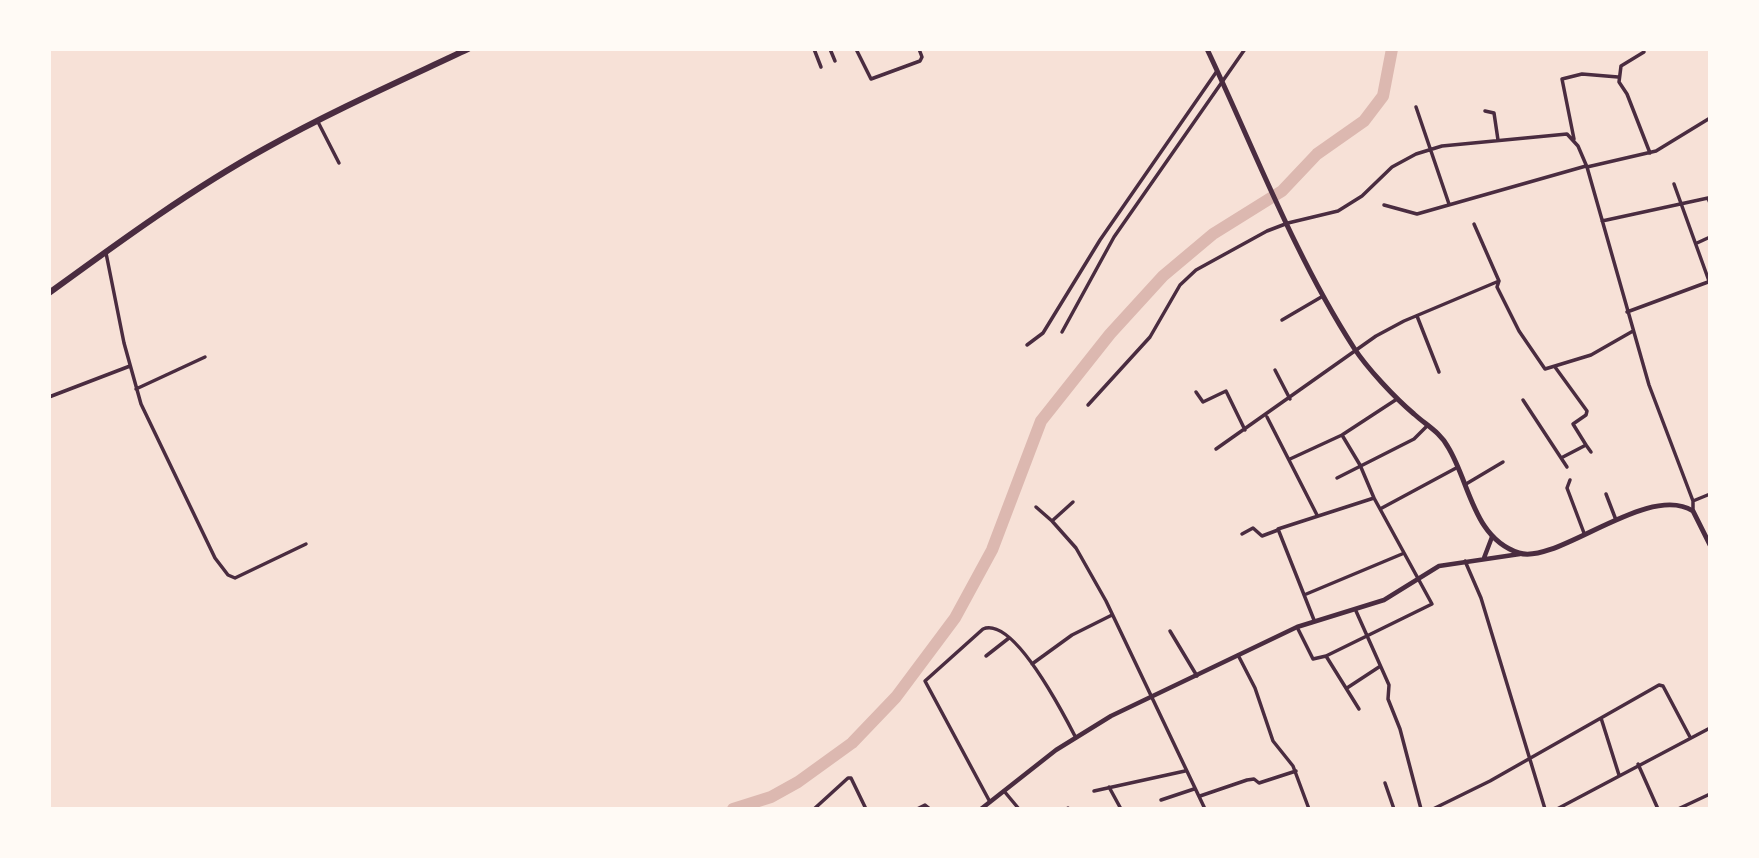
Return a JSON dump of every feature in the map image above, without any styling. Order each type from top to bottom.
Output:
[{"type":"main road","points":[[49,293],[106,251],[253,155],[317,120],[467,49]]},
{"type":"main road","points":[[1207,49],[1323,296],[1355,350],[1399,398],[1445,442],[1482,524],[1492,537],[1521,554],[1553,547],[1616,520],[1669,504],[1693,511],[1710,545]]},
{"type":"street","points":[[814,49],[821,66]]},
{"type":"street","points":[[830,49],[835,61]]},
{"type":"street","points":[[856,49],[871,79],[920,61],[922,57],[919,49]]},
{"type":"street","points":[[1062,331],[1114,237],[1245,49]]},
{"type":"street","points":[[1644,52],[1619,68],[1619,84],[1627,94],[1650,153]]},
{"type":"street","points":[[1027,345],[1043,332],[1100,240],[1217,71]]},
{"type":"street","points":[[1619,76],[1582,74],[1562,79],[1574,141],[1587,166],[1656,407],[1693,501],[1693,511]]},
{"type":"street","points":[[1416,107],[1449,204]]},
{"type":"street","points":[[1485,111],[1494,113],[1498,140]]},
{"type":"street","points":[[1384,205],[1414,214],[1587,166],[1650,153],[1710,118]]},
{"type":"street","points":[[317,120],[339,163]]},
{"type":"street","points":[[1088,405],[1150,337],[1171,297],[1186,278],[1240,245],[1289,225],[1315,219],[1349,206],[1392,167],[1432,149],[1562,134],[1574,141]]},
{"type":"street","points":[[1627,312],[1709,281],[1674,184]]},
{"type":"street","points":[[1602,219],[1681,206],[1709,198],[1710,203]]},
{"type":"street","points":[[1474,224],[1499,281],[1500,294],[1519,331],[1544,368],[1555,367],[1596,352],[1633,331]]},
{"type":"street","points":[[1696,243],[1710,237]]},
{"type":"street","points":[[106,251],[136,389],[215,558],[228,575],[237,578],[306,544]]},
{"type":"street","points":[[1216,449],[1267,416],[1355,350],[1418,316],[1499,281]]},
{"type":"street","points":[[1282,320],[1323,296]]},
{"type":"street","points":[[1418,316],[1439,372]]},
{"type":"street","points":[[136,389],[205,358]]},
{"type":"street","points":[[49,397],[130,366]]},
{"type":"street","points":[[1555,367],[1587,411],[1585,416],[1573,424],[1591,452]]},
{"type":"street","points":[[1275,370],[1290,399]]},
{"type":"street","points":[[1196,392],[1203,402],[1226,391],[1245,430]]},
{"type":"street","points":[[1290,459],[1342,435],[1399,398]]},
{"type":"street","points":[[1523,400],[1567,467]]},
{"type":"street","points":[[1267,416],[1317,515]]},
{"type":"street","points":[[1337,478],[1414,439],[1428,425]]},
{"type":"street","points":[[1297,627],[1314,661],[1406,614],[1432,606],[1402,554],[1360,465],[1342,435]]},
{"type":"street","points":[[1562,458],[1586,445]]},
{"type":"street","points":[[1466,484],[1503,462]]},
{"type":"street","points":[[1380,509],[1458,467]]},
{"type":"street","points":[[1570,480],[1567,488],[1584,533]]},
{"type":"street","points":[[1606,494],[1616,520]]},
{"type":"street","points":[[1693,501],[1710,494]]},
{"type":"street","points":[[1242,534],[1253,528],[1262,536],[1317,515],[1374,498]]},
{"type":"street","points":[[1052,521],[1073,502]]},
{"type":"street","points":[[1036,507],[1076,548],[1112,615],[1205,809]]},
{"type":"street","points":[[1278,530],[1314,620]]},
{"type":"street","points":[[1484,558],[1492,537]]},
{"type":"street","points":[[1304,595],[1402,554]]},
{"type":"street","points":[[981,809],[1056,750],[1150,696],[1314,620],[1356,611],[1384,600],[1439,566],[1465,560],[1521,554]]},
{"type":"street","points":[[1465,560],[1484,610],[1545,809]]},
{"type":"street","points":[[1356,611],[1389,685],[1388,699],[1400,729],[1421,809]]},
{"type":"street","points":[[1032,664],[1072,635],[1112,615]]},
{"type":"street","points":[[990,802],[925,681],[983,629],[996,627],[1032,664],[1046,682],[1076,738]]},
{"type":"street","points":[[1170,631],[1197,676]]},
{"type":"street","points":[[986,656],[1009,638]]},
{"type":"street","points":[[1238,655],[1255,688],[1273,741],[1290,758],[1309,809]]},
{"type":"street","points":[[1326,656],[1359,709]]},
{"type":"street","points":[[1347,688],[1379,667]]},
{"type":"street","points":[[1433,809],[1662,684],[1690,737]]},
{"type":"street","points":[[1601,718],[1619,775]]},
{"type":"street","points":[[1557,809],[1710,728]]},
{"type":"street","points":[[1638,764],[1658,809]]},
{"type":"street","points":[[1094,791],[1185,771]]},
{"type":"street","points":[[1199,797],[1247,780],[1254,779],[1259,783],[1296,771]]},
{"type":"street","points":[[814,809],[849,778],[866,809]]},
{"type":"street","points":[[1385,783],[1394,809]]},
{"type":"street","points":[[1109,787],[1121,809]]},
{"type":"street","points":[[1161,800],[1194,789]]},
{"type":"street","points":[[1004,791],[1019,809]]},
{"type":"street","points":[[1678,809],[1710,794]]},
{"type":"street","points":[[917,809],[925,805],[930,809]]},
{"type":"waterway","points":[[733,809],[771,797],[798,782],[852,743],[896,697],[955,618],[992,550],[1041,421],[1110,334],[1163,276],[1213,234],[1282,191],[1317,154],[1364,121],[1383,96],[1392,49]]}]
